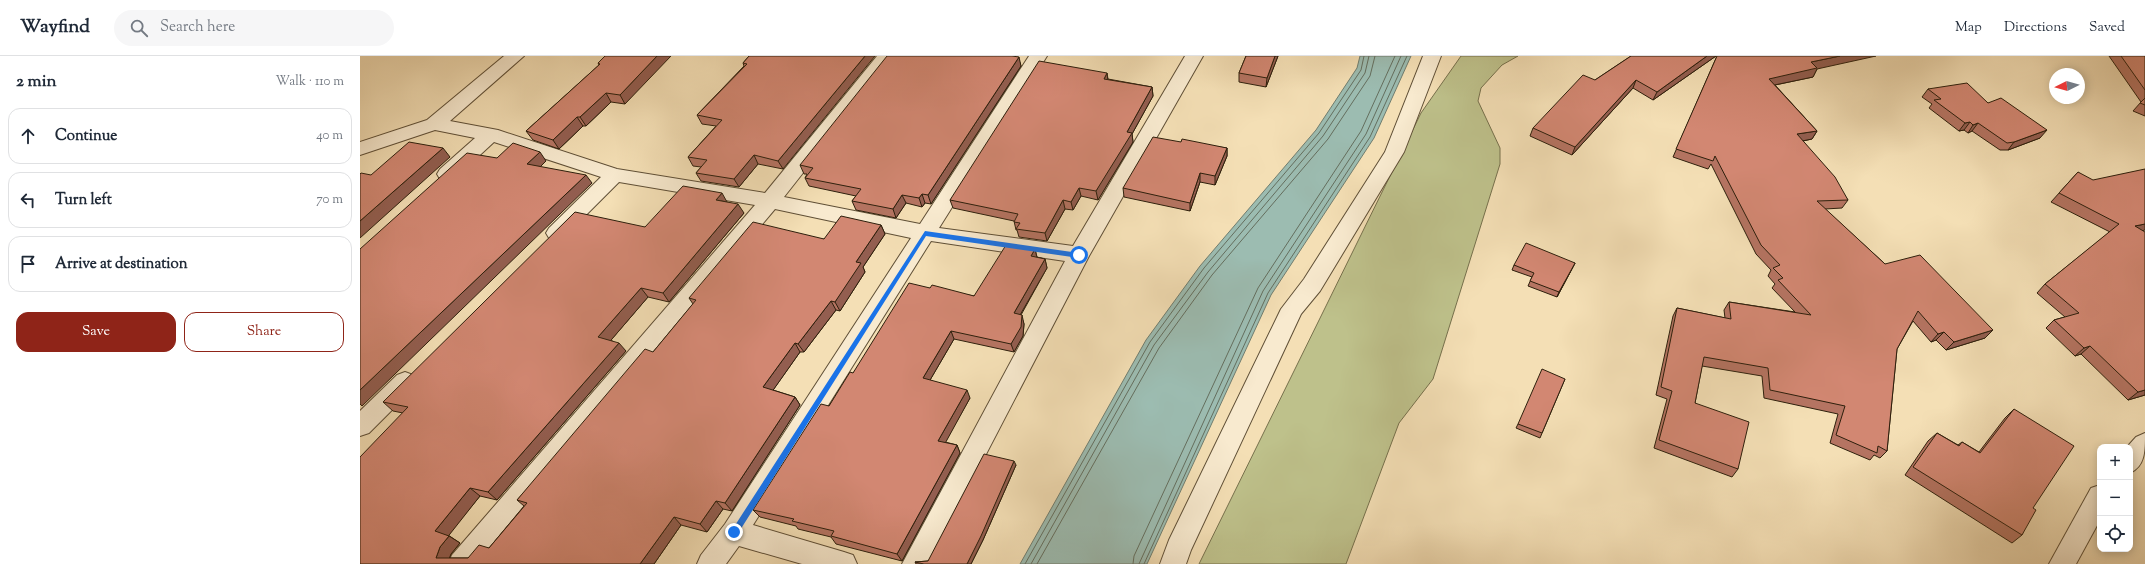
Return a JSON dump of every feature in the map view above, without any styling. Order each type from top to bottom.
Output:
[{"type":"street","points":[[360,149],[434,124],[515,56]]},
{"type":"street","points":[[461,564],[770,201],[886,56]]},
{"type":"street","points":[[710,564],[734,532],[1038,56]]},
{"type":"street","points":[[915,564],[1079,255],[1194,56]]},
{"type":"street","points":[[1173,564],[1178,549],[1292,309],[1312,285],[1394,152],[1432,56]]},
{"type":"street","points":[[434,124],[491,134],[615,175],[770,201],[925,233],[1079,255]]},
{"type":"street","points":[[434,185],[491,134]]},
{"type":"street","points":[[541,248],[615,175]]},
{"type":"street","points":[[360,426],[417,371]]},
{"type":"street","points":[[2133,458],[2145,444]]},
{"type":"street","points":[[2062,564],[2097,501]]},
{"type":"street","points":[[734,532],[844,564]]},
{"type":"green space","points":[[1461,56],[1518,56],[1502,65],[1481,88],[1478,101],[1500,148],[1500,164],[1433,379],[1399,423],[1346,564],[1199,564],[1421,113]]},
{"type":"water","points":[[1360,56],[1411,56],[1374,138],[1271,295],[1147,564],[1020,564],[1146,340],[1200,266],[1316,130],[1357,68]]},
{"type":"building","points":[[605,56],[657,56],[620,95],[606,93],[580,117],[577,117],[553,140],[526,131],[600,64],[598,63]]},
{"type":"building","points":[[749,56],[865,56],[778,161],[754,155],[734,179],[696,173],[707,160],[688,157],[722,120],[697,115],[747,64],[743,63]]},
{"type":"building","points":[[887,56],[1019,57],[928,195],[922,194],[919,198],[902,195],[893,209],[852,201],[861,189],[805,178],[813,168],[800,165]]},
{"type":"building","points":[[1246,56],[1275,56],[1267,78],[1239,73]]},
{"type":"building","points":[[1631,56],[1707,56],[1657,92],[1636,80],[1575,147],[1533,128],[1583,75],[1595,80]]},
{"type":"building","points":[[1717,56],[1840,56],[1811,62],[1817,68],[1769,79],[1817,131],[1797,134],[1835,177],[1848,200],[1817,201],[1885,264],[1920,255],[1993,330],[1954,342],[1944,332],[1938,334],[1918,311],[1897,349],[1887,451],[1878,446],[1877,453],[1836,435],[1845,406],[1770,390],[1768,368],[1704,357],[1695,403],[1749,422],[1738,469],[1659,440],[1672,391],[1661,387],[1677,308],[1731,319],[1729,302],[1811,315],[1778,280],[1783,278],[1773,268],[1780,265],[1761,245],[1715,156],[1713,161],[1676,149]]},
{"type":"building","points":[[2121,56],[2145,56],[2145,90]]},
{"type":"building","points":[[1039,61],[1107,73],[1104,79],[1152,87],[1127,132],[1132,133],[1096,191],[1079,188],[1071,202],[1063,200],[1045,233],[1016,229],[1020,223],[1014,222],[1018,214],[950,200]]},
{"type":"building","points":[[1967,83],[1988,103],[2001,98],[2047,130],[2014,142],[2007,143],[1978,123],[1973,125],[1970,122],[1965,123],[1934,100],[1941,99],[1928,89]]},
{"type":"building","points":[[2145,98],[2145,105],[2140,103]]},
{"type":"building","points":[[1153,137],[1181,142],[1182,139],[1227,148],[1215,176],[1200,173],[1190,203],[1123,188]]},
{"type":"building","points":[[409,142],[443,148],[360,221],[360,174],[371,175]]},
{"type":"building","points":[[513,143],[540,152],[527,164],[586,175],[360,390],[360,249],[467,153],[497,158]]},
{"type":"building","points":[[2145,169],[2145,224],[2135,226],[2145,232],[2145,390],[2138,392],[2090,346],[2084,348],[2054,320],[2079,313],[2045,284],[2119,224],[2059,193],[2078,172],[2093,180]]},
{"type":"building","points":[[683,186],[722,193],[716,200],[738,204],[663,293],[641,288],[598,337],[619,343],[488,492],[470,488],[435,531],[449,536],[440,547],[436,558],[468,558],[479,545],[489,548],[527,503],[517,500],[645,349],[653,352],[696,300],[689,298],[753,222],[824,239],[841,216],[881,225],[856,262],[861,263],[835,302],[831,301],[798,344],[795,343],[763,387],[795,397],[725,503],[716,501],[700,524],[674,517],[640,564],[360,564],[360,457],[408,407],[383,402],[575,212],[645,227]]},
{"type":"building","points":[[1526,243],[1575,263],[1559,292],[1530,281],[1534,273],[1514,265]]},
{"type":"building","points":[[1006,245],[1035,249],[1031,256],[1045,259],[1014,313],[1022,315],[1021,327],[1011,344],[951,331],[923,378],[967,390],[938,441],[957,445],[897,554],[831,536],[834,531],[792,521],[794,519],[753,510],[821,404],[829,406],[850,372],[853,373],[909,283],[930,288],[932,285],[974,296]]},
{"type":"building","points":[[1542,369],[1565,379],[1542,433],[1518,424]]},
{"type":"building","points":[[2014,409],[2074,446],[2033,508],[2036,510],[2022,535],[1913,467],[1937,433],[1959,446],[1962,442],[1980,453]]},
{"type":"building","points":[[984,454],[1014,461],[967,564],[924,564],[915,562],[928,561]]},
{"type":"route","points":[[734,532],[925,233],[1079,255]]}]
